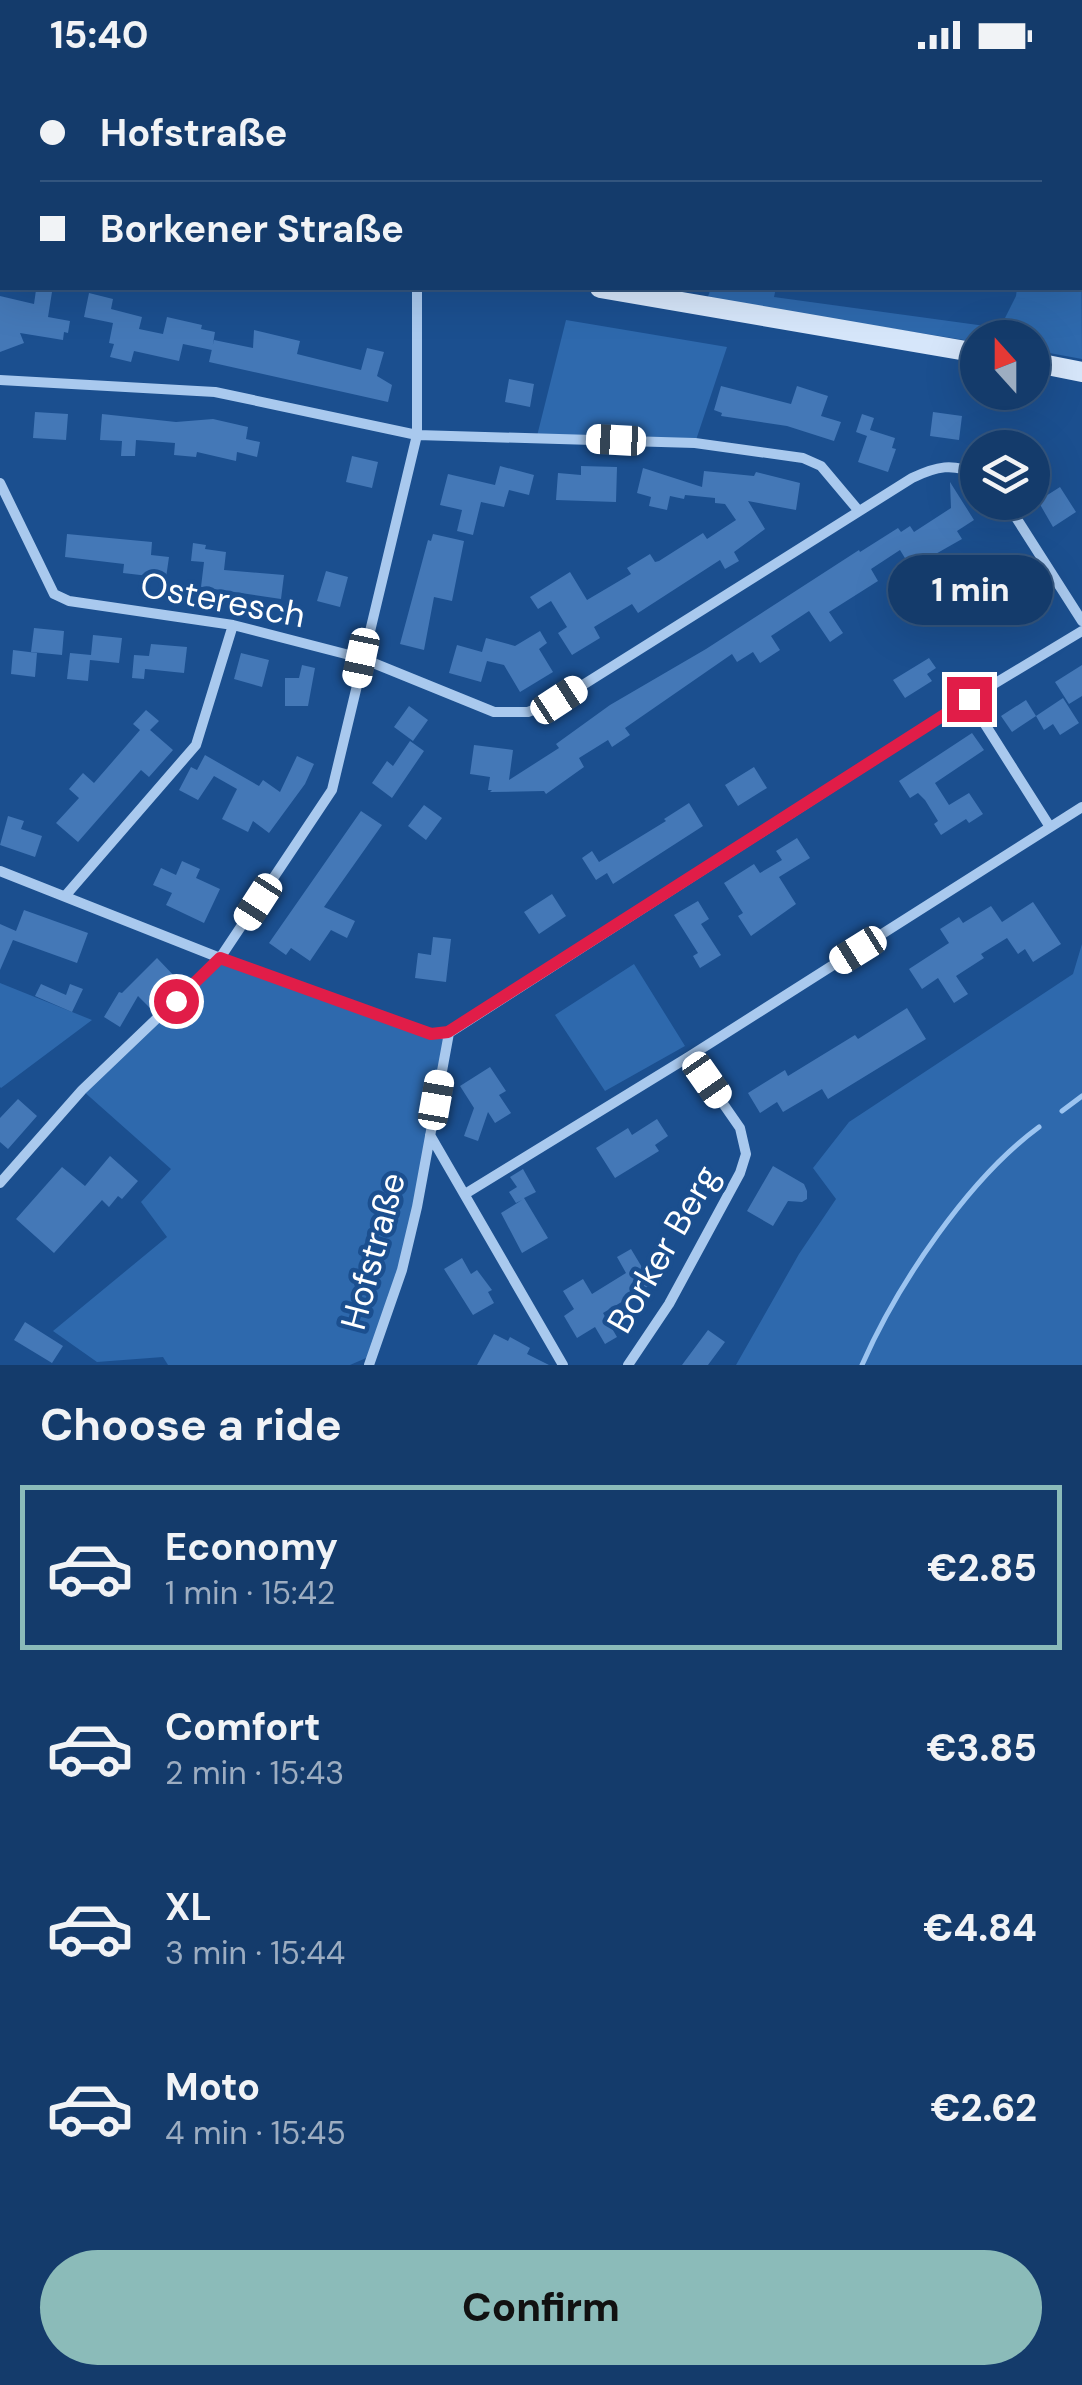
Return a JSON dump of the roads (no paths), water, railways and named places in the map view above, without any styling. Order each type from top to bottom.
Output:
[{"type":"street","points":[[0,1184],[82,1090],[220,958],[332,790],[417,435],[416,290]]},
{"type":"street","points":[[612,290],[960,349]]},
{"type":"street","points":[[1050,366],[1082,372]]},
{"type":"street","points":[[0,380],[215,392],[417,435],[695,444],[803,458],[821,466],[858,510]]},
{"type":"street","name":"Osteresch","points":[[0,483],[54,594],[70,601],[233,626],[361,658],[494,712],[528,712],[559,700],[858,510],[933,468],[950,464],[960,468]]},
{"type":"street","points":[[1017,520],[1082,621]]},
{"type":"street","points":[[66,895],[196,746],[233,626]]},
{"type":"street","points":[[0,871],[220,958],[431,1034],[448,1032],[1082,631]]},
{"type":"street","points":[[969,699],[1050,828]]},
{"type":"street","points":[[465,1194],[1082,807]]},
{"type":"street","name":"Hofstraße","points":[[370,1365],[402,1270],[448,1032]]},
{"type":"street","name":"Borker Berg","points":[[628,1365],[669,1304],[746,1154],[740,1128],[690,1056]]},
{"type":"street","points":[[430,1134],[562,1365]]},
{"type":"waterway","points":[[1062,1111],[1082,1096]]},
{"type":"waterway","points":[[862,1365],[894,1301],[937,1236],[986,1175],[1039,1127]]}]
